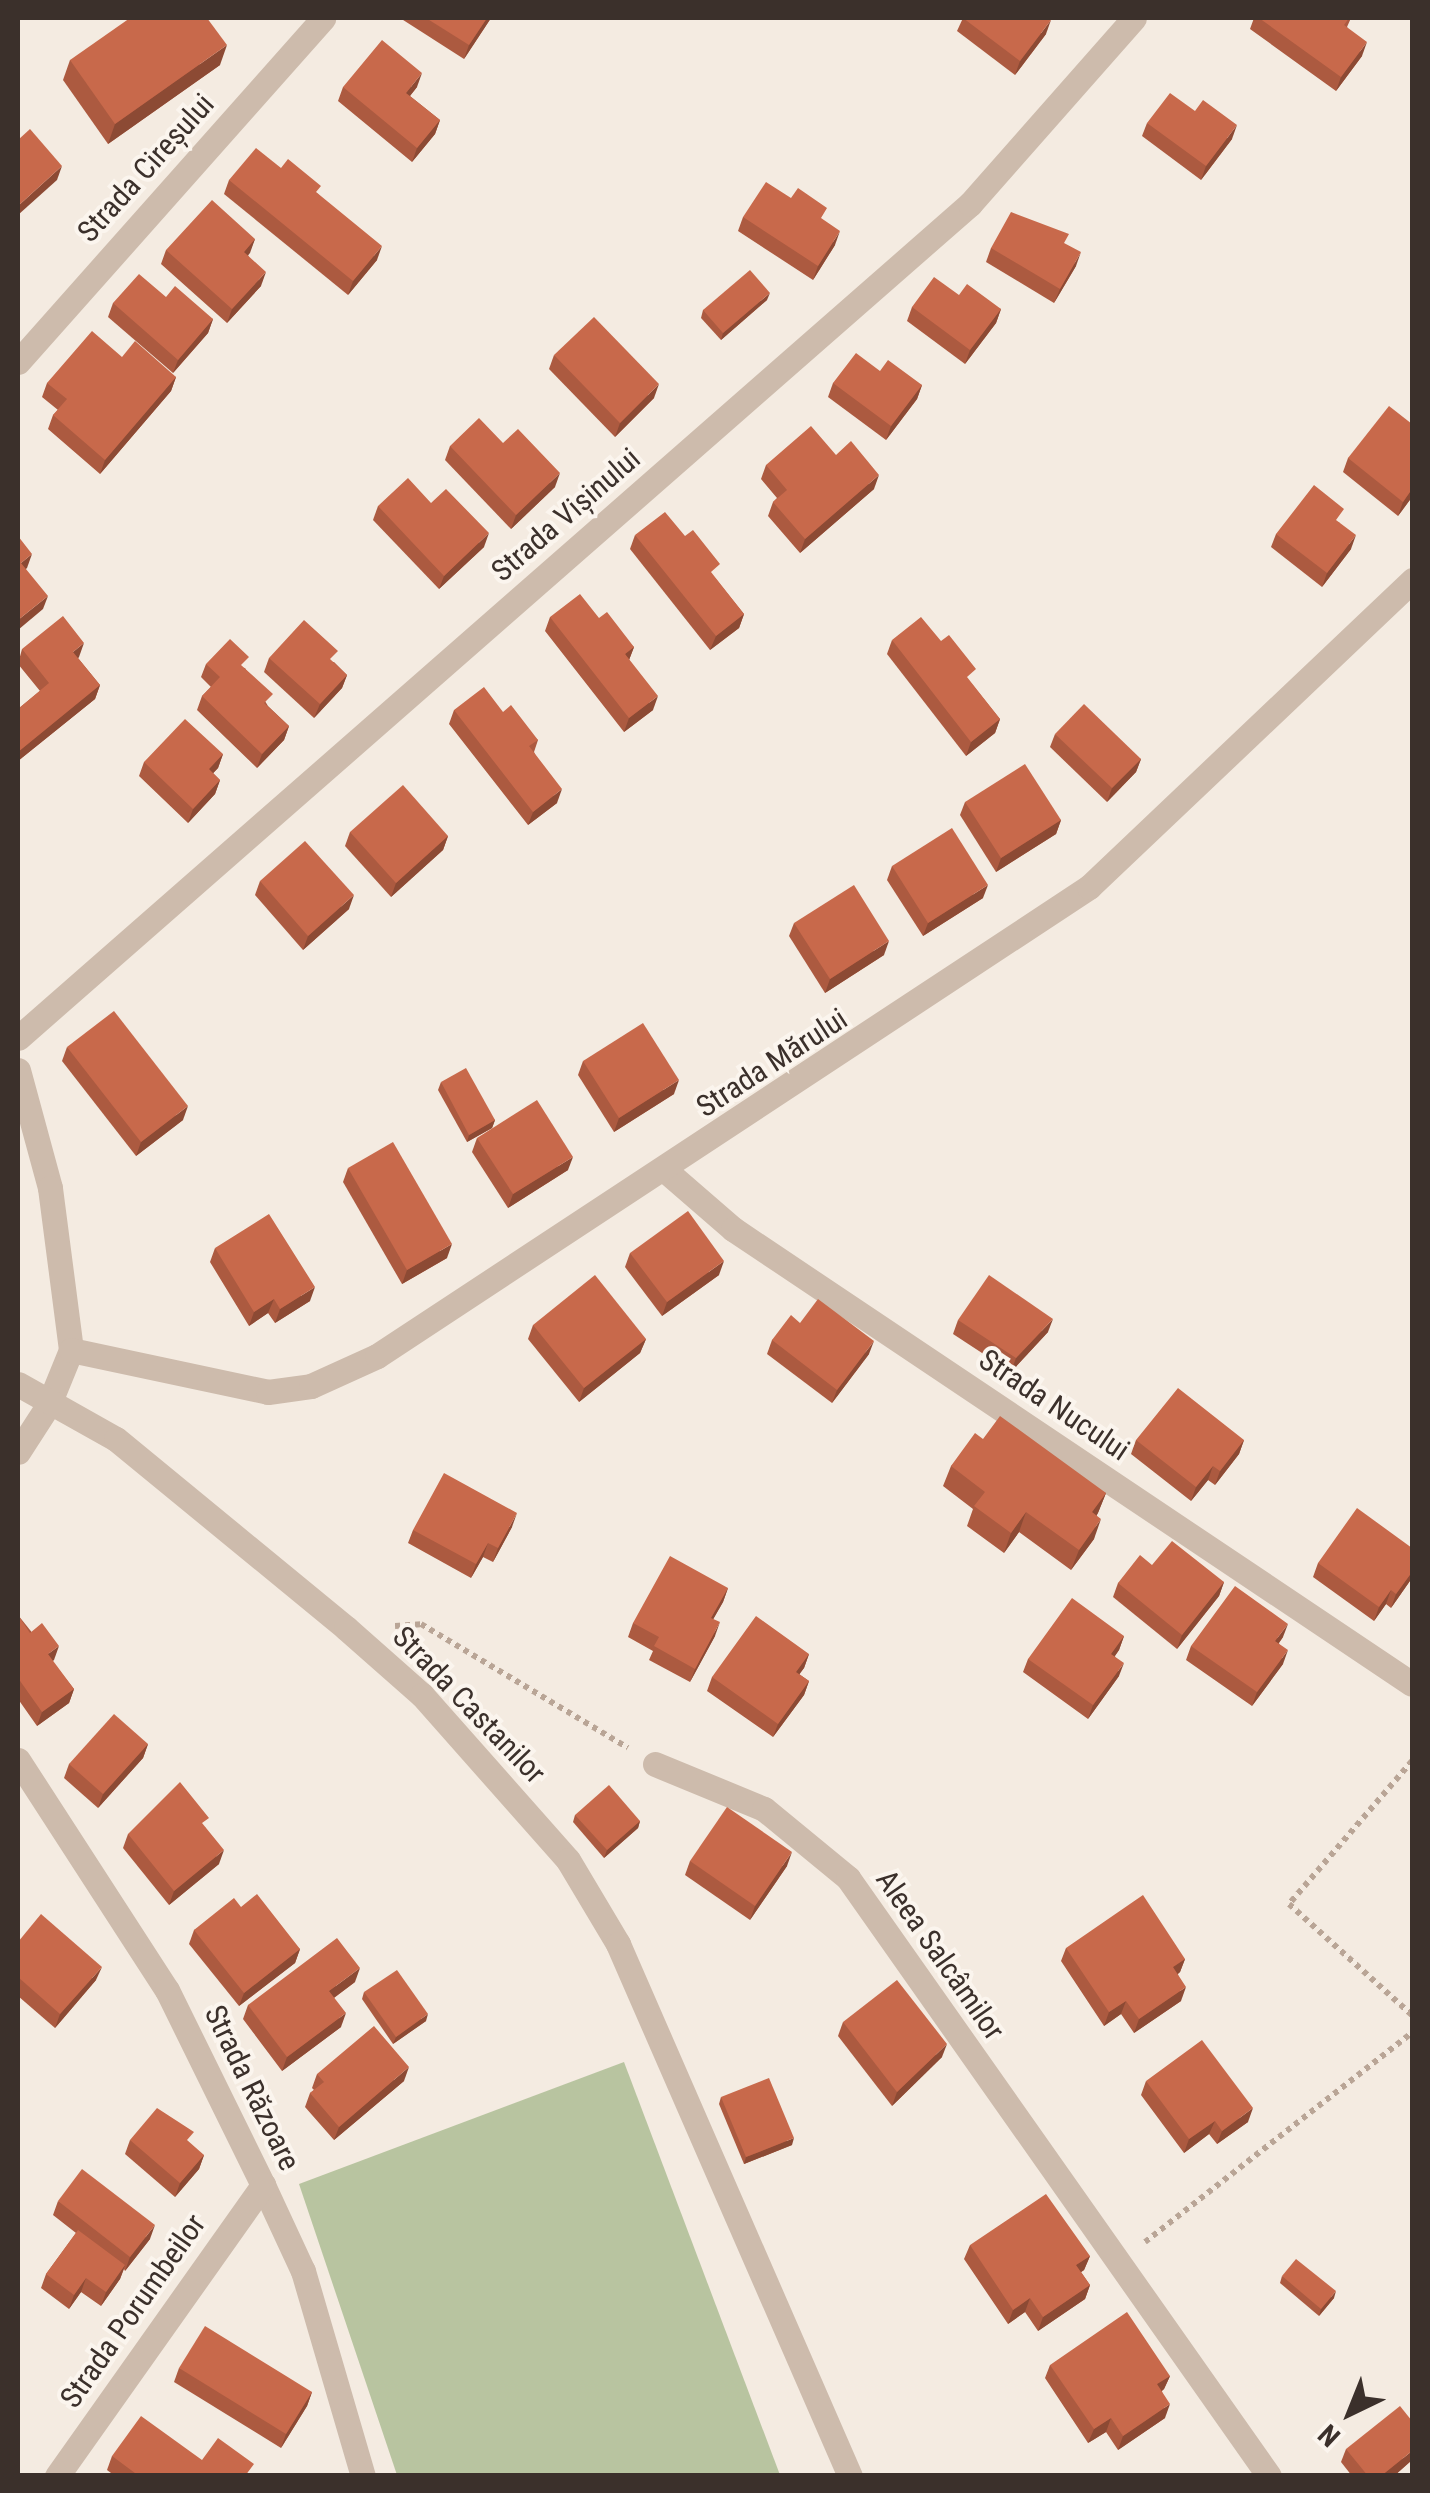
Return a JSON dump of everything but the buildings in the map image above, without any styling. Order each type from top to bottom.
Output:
[{"type":"street","name":"Strada Cireșului","points":[[18,362],[323,18]]},
{"type":"street","name":"Strada Vișinului","points":[[18,1038],[970,204],[1134,18]]},
{"type":"street","name":"Strada Mărului","points":[[71,1350],[268,1392],[311,1386],[377,1356],[666,1171],[1089,887],[1412,580]]},
{"type":"street","points":[[18,1070],[50,1188],[71,1350],[48,1404],[18,1452]]},
{"type":"street","name":"Strada Nucului","points":[[666,1171],[733,1229],[1412,1684]]},
{"type":"street","name":"Strada Castanilor","points":[[18,1384],[116,1440],[346,1628],[422,1695],[568,1860],[618,1944],[850,2476]]},
{"type":"street","name":"Strada Răzoare","points":[[18,1760],[167,1990],[263,2185],[303,2271],[363,2476]]},
{"type":"street","name":"Aleea Salcâmilor","points":[[655,1764],[764,1809],[848,1878],[1115,2265],[1269,2476]]},
{"type":"street","name":"Strada Porumbeilor","points":[[57,2476],[263,2185]]},
{"type":"path","points":[[421,1624],[655,1764]]},
{"type":"path","points":[[1412,1761],[1290,1904],[1412,2015]]},
{"type":"path","points":[[1115,2265],[1412,2034]]},
{"type":"green space","points":[[624,2062],[780,2475],[397,2475],[299,2184]]}]
